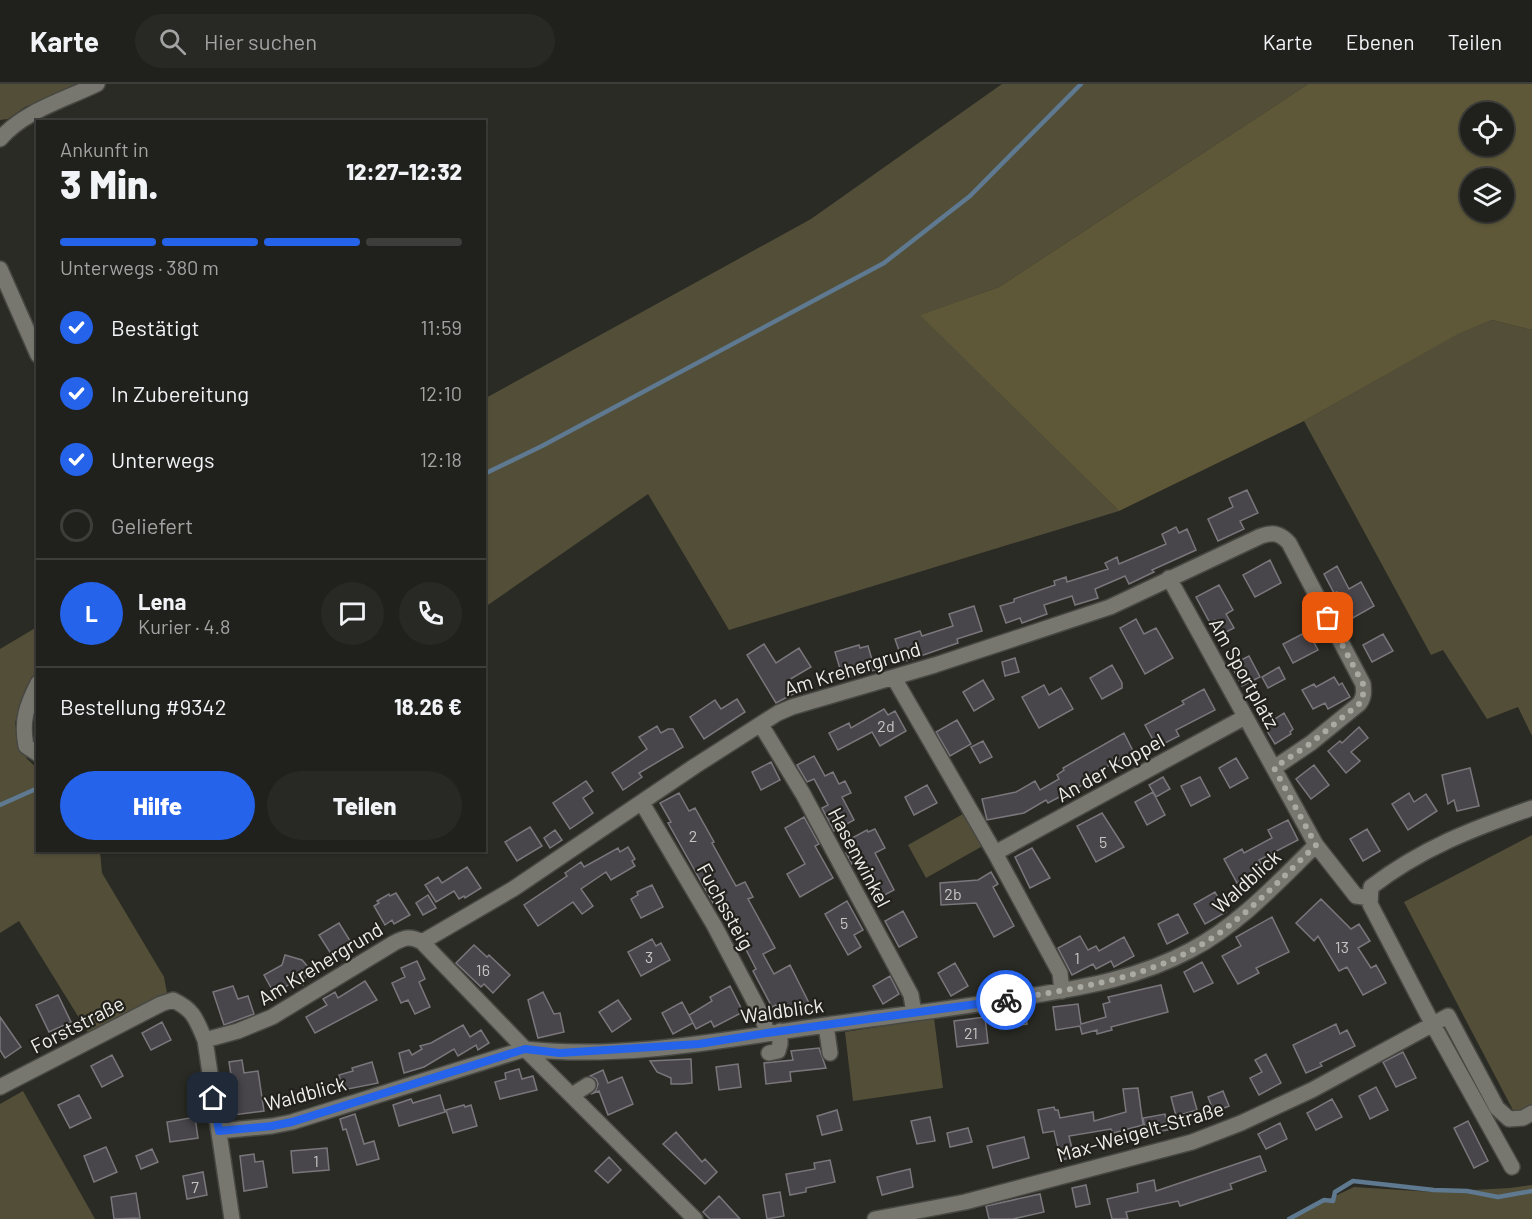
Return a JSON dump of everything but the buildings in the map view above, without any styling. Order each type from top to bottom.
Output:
[{"type":"street","points":[[1,136],[13,125],[32,114],[97,84]]},
{"type":"street","points":[[0,268],[36,351]]},
{"type":"street","name":"Am Krehergrund","points":[[205,1040],[238,1031],[272,1017],[406,937],[422,942],[513,889],[792,706],[894,678],[1110,606],[1268,534],[1276,533],[1289,543],[1363,684],[1364,692],[1359,704],[1311,743],[1274,768]]},
{"type":"street","name":"Am Sportplatz","points":[[1169,578],[1316,845],[1356,896],[1370,898]]},
{"type":"street","points":[[894,678],[995,853],[1060,973],[1062,991]]},
{"type":"street","points":[[36,686],[28,703],[22,728],[26,746],[36,753]]},
{"type":"street","name":"An der Koppel","points":[[995,853],[1245,717]]},
{"type":"street","name":"Hasenwinkel","points":[[761,725],[803,794],[911,994],[914,1013]]},
{"type":"street","name":"Fuchssteig","points":[[642,803],[714,925],[762,1016],[773,1032]]},
{"type":"street","points":[[1512,1167],[1432,1023],[1370,904],[1370,898],[1371,887],[1421,853],[1470,829],[1532,807]]},
{"type":"street","name":"Waldblick","points":[[219,1131],[292,1122],[525,1049],[560,1053],[699,1044],[1062,991],[1137,974],[1191,951],[1216,936],[1251,909],[1316,845]]},
{"type":"street","points":[[422,942],[695,1219]]},
{"type":"street","name":"Forststraße","points":[[0,1087],[161,1004],[173,1000],[187,1006],[197,1020],[205,1040]]},
{"type":"street","points":[[1432,1023],[1448,1016],[1497,1108],[1509,1119],[1523,1118],[1532,1113]]},
{"type":"street","name":"Max-Weigelt-Straße","points":[[875,1219],[964,1202],[1192,1142],[1312,1090],[1432,1023]]},
{"type":"street","points":[[826,1025],[830,1053]]},
{"type":"street","points":[[769,1053],[778,1051],[780,1047],[773,1032]]},
{"type":"street","points":[[205,1040],[231,1219]]},
{"type":"street","points":[[572,1095],[588,1085]]},
{"type":"shaded area","points":[[0,84],[81,84],[25,107],[8,119],[0,120]]},
{"type":"shaded area","points":[[1002,84],[1308,84],[999,287],[921,315],[1119,511],[729,630],[648,494],[486,606],[486,398],[811,219]]},
{"type":"shaded area","points":[[1308,84],[1532,84],[1532,330],[1492,320],[1458,334],[1304,421],[1119,511],[920,315],[999,287]]},
{"type":"shaded area","points":[[1492,320],[1532,330],[1532,736],[1518,707],[1487,719],[1443,650],[1431,655],[1304,421],[1457,334]]},
{"type":"shaded area","points":[[36,628],[36,673],[23,698],[15,723],[17,735],[27,759],[36,767],[36,852],[100,852],[102,873],[164,977],[167,993],[89,1034],[19,921],[0,933],[0,649]]},
{"type":"shaded area","points":[[970,810],[988,843],[926,878],[908,845]]},
{"type":"shaded area","points":[[1532,835],[1532,1105],[1515,1114],[1404,902]]},
{"type":"shaded area","points":[[934,1018],[943,1088],[853,1101],[845,1032]]},
{"type":"shaded area","points":[[23,1091],[95,1219],[0,1219],[0,1104]]},
{"type":"shaded area","points":[[1532,1185],[1532,1219],[1287,1219],[1354,1187],[1433,1192]]},
{"type":"waterway","points":[[486,473],[542,446],[884,263],[970,196],[1081,84]]},
{"type":"waterway","points":[[0,805],[36,789]]},
{"type":"waterway","points":[[1289,1219],[1324,1200],[1333,1201],[1335,1192],[1353,1181],[1434,1190],[1467,1191],[1498,1197],[1532,1191]]},
{"type":"way so far","points":[[1006,1000],[1062,991],[1137,974],[1191,951],[1216,936],[1251,909],[1316,845],[1274,768],[1311,743],[1363,699],[1363,684],[1328,618]]},
{"type":"route","points":[[213,1098],[219,1131],[272,1126],[292,1122],[525,1049],[560,1053],[663,1048],[1006,1000]]}]
